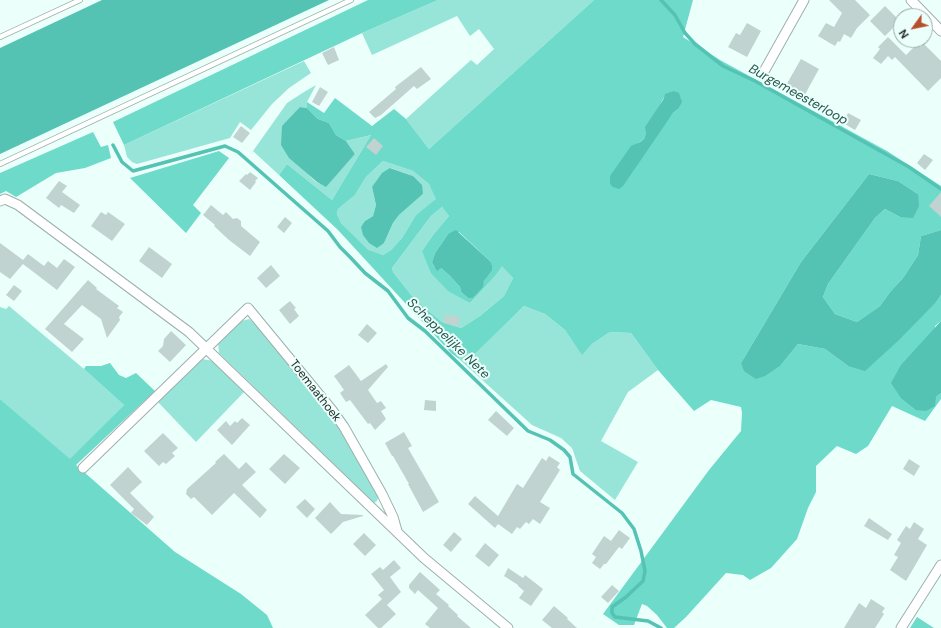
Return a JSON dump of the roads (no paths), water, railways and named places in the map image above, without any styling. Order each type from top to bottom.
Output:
[{"type":"street","points":[[762,75],[804,0]]},
{"type":"street","points":[[911,0],[941,31]]},
{"type":"street","name":"Toemaathoek","points":[[0,200],[5,199],[18,205],[189,332],[424,558],[508,628]]},
{"type":"street","name":"Toemaathoek","points":[[83,468],[248,308],[332,410],[382,494],[393,517],[398,533]]},
{"type":"street","points":[[901,628],[941,565]]},
{"type":"lane","points":[[0,37],[80,0]]},
{"type":"lane","points":[[0,164],[350,0]]},
{"type":"waterway","name":"Burgemeesterloop","points":[[661,0],[675,15],[685,33],[695,44],[723,66],[755,81],[909,167],[941,189]]},
{"type":"waterway","name":"Scheppelijke Nete","points":[[113,145],[122,162],[133,171],[225,146],[238,152],[328,231],[340,247],[365,273],[388,291],[408,318],[425,331],[528,431],[550,440],[564,450],[570,457],[573,474],[622,513],[634,529],[645,571],[643,581],[626,597],[612,607],[612,613],[615,617],[648,621],[661,628]]}]
